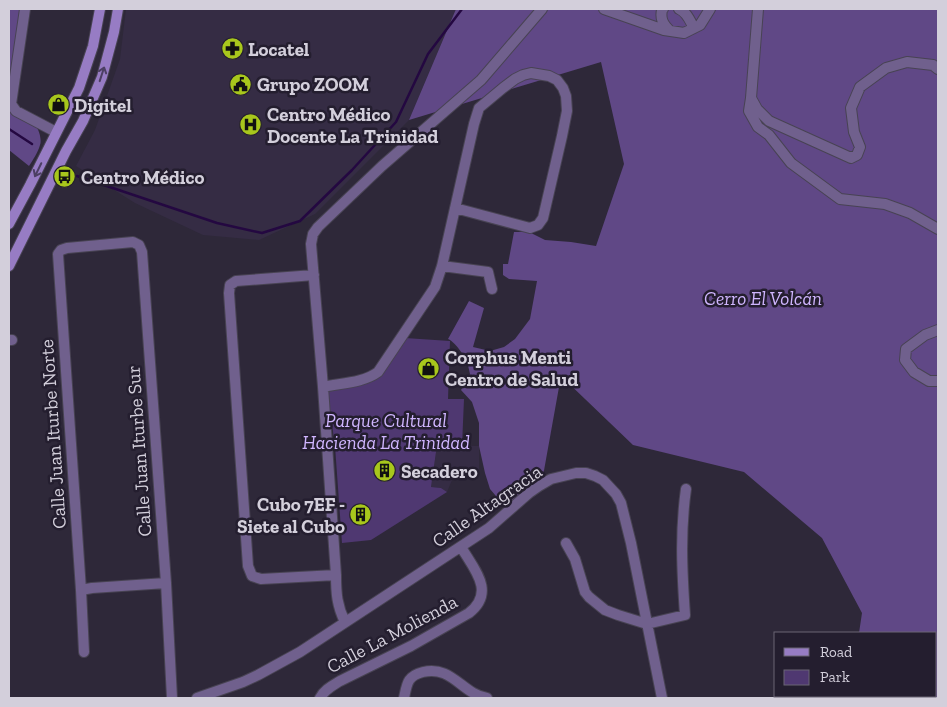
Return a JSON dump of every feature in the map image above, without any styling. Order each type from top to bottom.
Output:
[{"type":"main road","points":[[9,224],[79,88],[93,46],[100,9]]},
{"type":"main road","points":[[9,266],[66,151],[83,122],[102,76],[118,9]]},
{"type":"street","points":[[25,9],[11,104],[57,131]]},
{"type":"street","points":[[345,622],[336,597],[323,387],[311,244],[313,234],[382,166],[480,80],[542,9]]},
{"type":"street","points":[[604,9],[670,31],[684,33],[700,25],[710,9]]},
{"type":"street","points":[[663,9],[661,17],[663,25],[670,31]]},
{"type":"street","points":[[679,9],[687,15],[694,28]]},
{"type":"street","points":[[760,11],[749,111],[758,127],[769,135],[792,163],[840,199],[885,204],[910,213],[938,229]]},
{"type":"street","points":[[751,98],[757,110],[769,121],[851,158],[857,154],[860,147],[854,132],[851,108],[860,88],[886,68],[907,62],[933,65],[938,69]]},
{"type":"street","points":[[323,387],[363,379],[378,372],[428,299],[442,266],[455,208],[474,124],[479,108],[522,75],[540,74],[558,80],[566,96],[567,111],[548,202],[543,218],[538,225],[530,228],[455,208]]},
{"type":"street","name":"Calle Juan Iturbe Sur","points":[[96,246],[133,242],[139,245],[142,252],[166,583],[172,698]]},
{"type":"street","name":"Calle Juan Iturbe Norte","points":[[84,652],[58,254],[61,250],[96,246]]},
{"type":"street","points":[[442,266],[488,272],[492,289]]},
{"type":"street","points":[[314,275],[236,281],[230,285],[229,293],[248,566],[252,576],[261,579],[336,575]]},
{"type":"street","points":[[938,330],[925,335],[906,349],[904,360],[914,372],[929,381],[938,381]]},
{"type":"street","name":"Calle Altagracia","points":[[197,698],[229,688],[258,675],[300,652],[489,528],[528,493],[551,479],[576,473],[586,473],[595,476],[609,486],[621,503],[631,543],[662,698]]},
{"type":"street","points":[[566,543],[575,559],[585,592],[605,610],[647,624],[685,616],[682,542],[686,489]]},
{"type":"street","name":"Calle La Molienda","points":[[320,698],[340,680],[411,646],[476,608],[483,592],[481,582],[461,547]]},
{"type":"street","points":[[81,590],[166,583]]},
{"type":"street","points":[[404,698],[407,683],[413,676],[430,671],[446,674],[474,694],[487,698]]},
{"type":"shaded area","name":"Centro Médico Docente La Trinidad","points":[[126,9],[456,9],[409,120],[315,214],[259,240],[203,235],[135,203],[76,166],[95,130],[120,59]]},
{"type":"shaded area","points":[[437,445],[479,446],[479,477],[452,480],[447,492],[441,488],[431,487]]},
{"type":"green space","points":[[9,9],[21,9],[9,86]]},
{"type":"green space","name":"Cerro El Volcán","points":[[456,9],[938,9],[938,698],[847,698],[937,697],[937,632],[859,632],[862,613],[822,538],[744,472],[633,445],[561,376],[543,476],[512,503],[501,502],[490,489],[485,473],[479,446],[479,423],[472,402],[461,390],[470,374],[467,361],[456,345],[448,339],[469,301],[484,308],[473,347],[490,351],[504,347],[515,339],[530,319],[537,281],[509,279],[503,275],[503,264],[508,264],[514,232],[529,232],[545,240],[596,246],[624,164],[601,62],[409,120]]},
{"type":"green space","points":[[9,110],[34,124],[39,132],[40,145],[29,166],[9,150]]},
{"type":"green space","name":"Parque Cultural Hacienda La Trinidad","points":[[405,338],[450,341],[448,399],[464,399],[462,446],[437,445],[431,487],[441,488],[447,492],[371,540],[342,543],[335,446],[327,388],[372,380]]},
{"type":"waterway","points":[[77,176],[217,223],[262,233],[300,221],[352,170],[396,122],[428,54],[462,9]]},
{"type":"waterway","points":[[9,129],[32,144]]},
{"type":"place","name":"Locatel","points":[[232,49]]},
{"type":"place","name":"Grupo ZOOM","points":[[241,84]]},
{"type":"place","name":"Digitel","points":[[58,105]]},
{"type":"place","name":"Centro Médico Docente La Trinidad","points":[[251,125]]},
{"type":"place","name":"Centro Médico","points":[[65,177]]},
{"type":"place","name":"Corphus Menti Centro de Salud","points":[[429,368]]},
{"type":"place","name":"Secadero","points":[[385,471]]},
{"type":"place","name":"Cubo 7EF - Siete al Cubo","points":[[361,515]]}]
